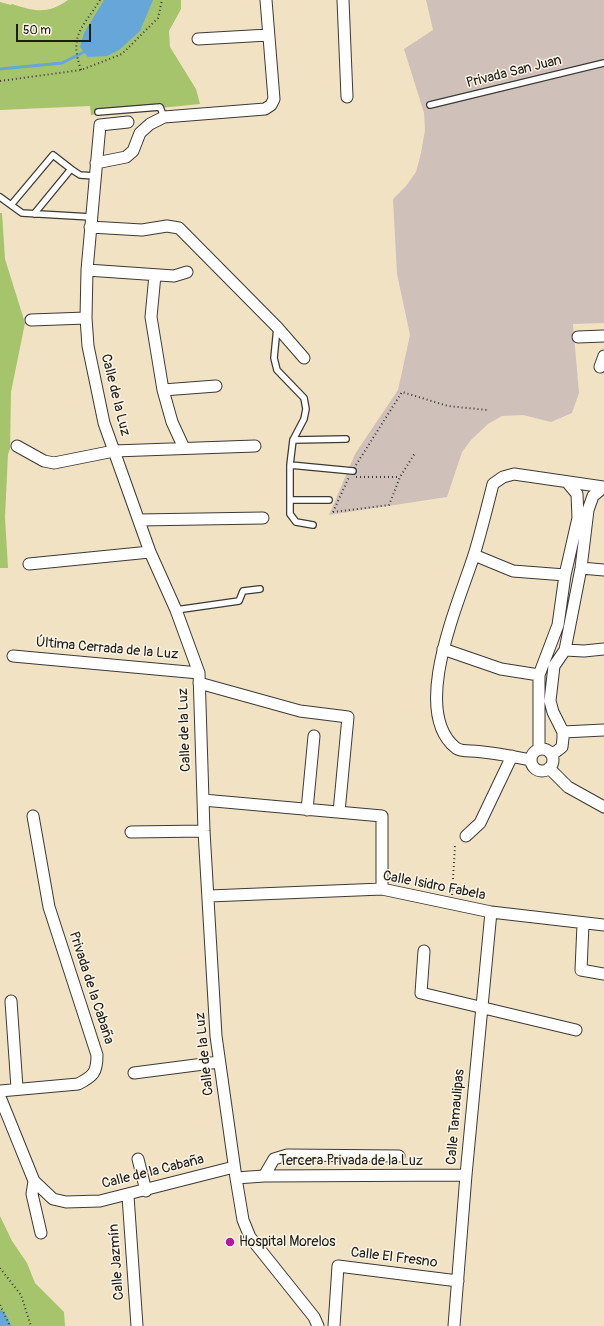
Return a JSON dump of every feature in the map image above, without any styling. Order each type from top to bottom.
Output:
[{"type":"street","points":[[96,163],[126,157],[133,151],[140,133],[150,124],[164,117],[265,109],[270,105],[274,98],[266,0]]},
{"type":"street","points":[[343,0],[347,96]]},
{"type":"street","points":[[198,39],[268,35]]},
{"type":"street","name":"Calle de la Luz","points":[[128,122],[100,125],[87,270],[86,318],[88,346],[104,423],[150,552],[176,610],[199,678],[204,831],[216,1036],[243,1220],[250,1237],[314,1317],[318,1326]]},
{"type":"street","points":[[91,222],[142,230],[167,226],[179,228],[277,327],[304,358]]},
{"type":"street","points":[[87,270],[174,276],[187,272]]},
{"type":"street","points":[[155,275],[151,317],[163,390],[172,422],[184,448]]},
{"type":"street","points":[[31,320],[86,318]]},
{"type":"street","points":[[578,337],[604,336]]},
{"type":"street","points":[[163,390],[216,386]]},
{"type":"street","points":[[17,446],[44,461],[54,463],[114,451],[255,446]]},
{"type":"street","points":[[531,760],[497,752],[466,751],[457,749],[449,740],[442,727],[437,707],[440,663],[451,617],[474,555],[493,484],[503,477],[514,474],[604,487]]},
{"type":"street","points":[[540,749],[539,675],[558,625],[565,575],[578,518],[577,494],[567,482]]},
{"type":"street","points":[[551,754],[557,752],[562,746],[563,732],[553,712],[550,701],[554,666],[566,650],[581,568],[588,510],[593,496],[604,487]]},
{"type":"street","points":[[139,520],[263,518]]},
{"type":"street","points":[[30,564],[150,552]]},
{"type":"street","points":[[474,555],[513,571],[565,575]]},
{"type":"street","points":[[581,568],[604,570]]},
{"type":"street","points":[[444,649],[501,669],[539,675]]},
{"type":"street","points":[[566,650],[604,649]]},
{"type":"street","name":"Última Cerrada de la Luz","points":[[13,656],[199,678],[300,711],[348,717],[339,812]]},
{"type":"street","points":[[563,732],[604,730]]},
{"type":"street","points":[[307,810],[314,736]]},
{"type":"street","points":[[540,749],[544,749],[551,754],[553,761],[549,768],[541,771],[536,769],[531,760],[532,754],[540,749]]},
{"type":"street","points":[[466,836],[480,823],[512,756]]},
{"type":"street","points":[[549,768],[568,787],[604,807]]},
{"type":"street","points":[[203,800],[382,816],[382,889]]},
{"type":"street","name":"Privada de la Cabaña","points":[[0,1090],[78,1084],[90,1078],[97,1068],[97,1055],[49,906],[33,816]]},
{"type":"street","points":[[131,832],[204,831]]},
{"type":"street","name":"Calle Isidro Fabela","points":[[209,896],[382,889],[491,912],[583,924],[604,925]]},
{"type":"street","name":"Calle Tamaulipas","points":[[454,1326],[466,1176],[491,912]]},
{"type":"street","points":[[583,924],[581,970],[604,974]]},
{"type":"street","points":[[424,951],[421,993],[576,1030]]},
{"type":"street","points":[[12,1001],[17,1088]]},
{"type":"street","points":[[134,1073],[220,1062]]},
{"type":"street","name":"Calle de la Cabaña","points":[[0,1097],[34,1181],[52,1199],[66,1202],[100,1201],[235,1173]]},
{"type":"street","points":[[264,1176],[274,1159],[287,1155],[399,1156]]},
{"type":"street","points":[[138,1159],[146,1191]]},
{"type":"street","name":"Tercera Privada de la Luz","points":[[235,1173],[264,1176],[466,1176]]},
{"type":"street","points":[[34,1181],[32,1194],[42,1233]]},
{"type":"street","name":"Calle Jazmín","points":[[128,1196],[137,1326]]},
{"type":"street","name":"Calle El Fresno","points":[[334,1326],[338,1266],[458,1281]]},
{"type":"lane","name":"Privada San Juan","points":[[430,105],[604,63]]},
{"type":"lane","points":[[98,112],[160,107],[164,117]]},
{"type":"lane","points":[[11,205],[53,154],[70,169],[80,174],[95,176]]},
{"type":"lane","points":[[34,214],[70,169]]},
{"type":"lane","points":[[0,197],[22,214],[34,214],[91,222]]},
{"type":"lane","points":[[277,327],[274,358],[278,370],[304,398],[306,409],[304,419],[293,440],[290,465],[290,514],[296,522],[313,525]]},
{"type":"lane","points":[[293,440],[346,439]]},
{"type":"lane","points":[[290,465],[353,471]]},
{"type":"lane","points":[[290,500],[329,500]]},
{"type":"lane","points":[[176,610],[239,601],[244,591],[260,589]]},
{"type":"path","points":[[81,70],[76,54],[76,42],[79,31],[100,0]]},
{"type":"path","points":[[0,81],[81,70],[122,54],[158,18],[162,0]]},
{"type":"path","points":[[415,453],[400,477],[389,504],[333,512],[349,477],[402,392],[448,406],[487,410]]},
{"type":"path","points":[[349,477],[400,477]]},
{"type":"path","points":[[451,904],[455,846]]},
{"type":"path","points":[[0,1268],[22,1295],[31,1326]]},
{"type":"path","points":[[0,1305],[10,1326]]},
{"type":"shaded area","points":[[426,0],[604,0],[604,323],[573,324],[579,393],[572,413],[551,422],[523,415],[502,416],[488,424],[471,440],[462,452],[447,497],[329,515],[355,454],[398,390],[410,335],[397,274],[393,199],[406,186],[416,172],[425,130],[424,113],[404,49],[433,30]]},
{"type":"green space","points":[[68,0],[181,0],[181,9],[169,31],[170,47],[196,89],[200,104],[91,115],[90,106],[0,110],[0,2],[34,10],[47,10]]},
{"type":"green space","points":[[0,213],[2,213],[5,259],[25,323],[11,392],[10,449],[8,454],[5,517],[8,568],[0,568]]},
{"type":"green space","points":[[0,1216],[12,1241],[27,1263],[35,1283],[64,1312],[65,1326],[0,1326]]},
{"type":"water","points":[[104,0],[153,0],[140,31],[119,50],[107,56],[88,57],[80,47],[84,33]]},
{"type":"waterway","points":[[0,69],[62,63],[84,52]]},
{"type":"waterway","points":[[0,1315],[6,1326]]},
{"type":"place","name":"Hospital Morelos","points":[[230,1242]]}]
